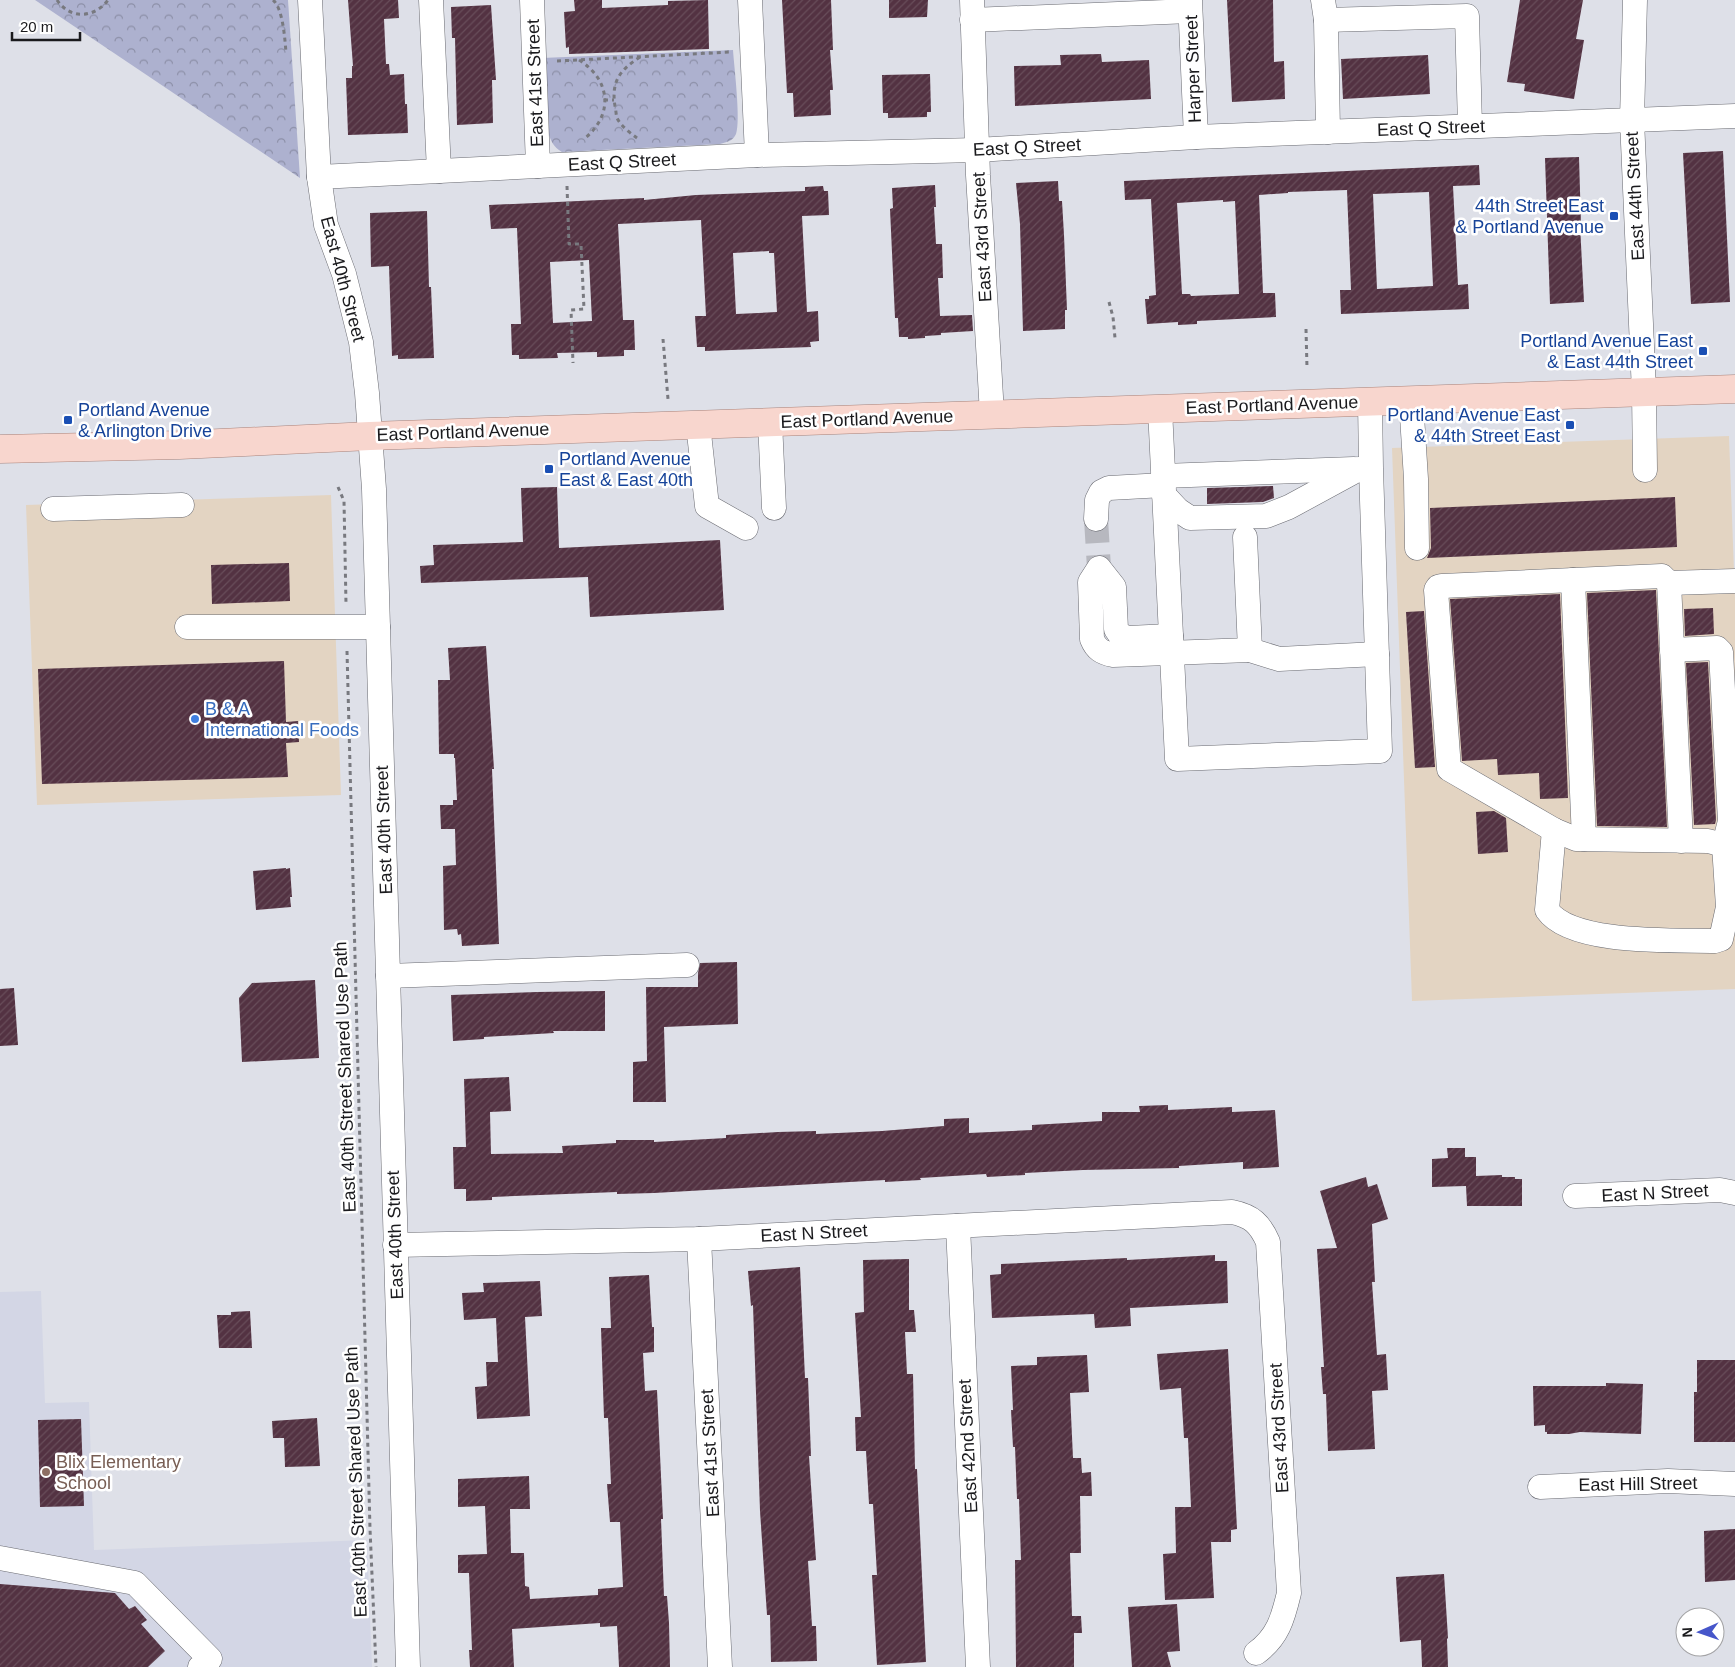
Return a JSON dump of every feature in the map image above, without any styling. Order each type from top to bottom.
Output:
[{"type":"main road","name":"East Portland Avenue","points":[[0,449],[179,445],[698,424],[1735,389]]},
{"type":"street","name":"East 40th Street","points":[[310,0],[319,177],[326,225],[344,274],[361,342],[368,393],[374,489],[408,1667]]},
{"type":"street","points":[[431,0],[439,171]]},
{"type":"street","name":"East 41st Street","points":[[532,0],[538,166]]},
{"type":"street","points":[[750,0],[757,155]]},
{"type":"street","name":"East 44th Street","points":[[1635,0],[1632,120],[1644,392],[1645,470]]},
{"type":"street","points":[[972,10],[1190,5]]},
{"type":"street","name":"Harper Street","points":[[1190,5],[1196,137]]},
{"type":"street","name":"East 43rd Street","points":[[972,10],[977,150],[992,414]]},
{"type":"street","points":[[1328,132],[1324,10],[1467,16],[1470,126]]},
{"type":"street","name":"East Q Street","points":[[319,177],[757,155],[977,150],[1196,137],[1735,116]]},
{"type":"street","points":[[1411,400],[1416,479],[1417,548]]},
{"type":"street","points":[[1160,409],[1177,759],[1380,751],[1377,654],[1365,469],[1370,402]]},
{"type":"street","points":[[770,422],[774,508]]},
{"type":"street","points":[[698,424],[707,506],[746,528]]},
{"type":"street","points":[[1096,519],[1097,500],[1101,492],[1109,488],[1365,469]]},
{"type":"street","points":[[1164,485],[1178,510],[1190,518],[1266,516],[1365,469]]},
{"type":"street","points":[[53,509],[182,505]]},
{"type":"street","points":[[1245,537],[1250,650]]},
{"type":"street","points":[[1099,568],[1090,582],[1092,639],[1096,648],[1104,654],[1113,655],[1171,645],[1250,650],[1279,659],[1377,654]]},
{"type":"street","points":[[1681,841],[1669,583],[1662,576],[1438,587],[1436,590],[1449,769],[1554,830],[1576,839],[1681,841],[1708,841],[1729,846]]},
{"type":"street","points":[[1573,580],[1584,839]]},
{"type":"street","points":[[1669,583],[1735,581]]},
{"type":"street","points":[[187,627],[378,628]]},
{"type":"street","points":[[1554,830],[1547,910],[1563,924],[1584,932],[1614,937],[1715,941],[1721,939],[1728,907],[1730,821],[1721,652],[1717,648],[1672,650]]},
{"type":"street","points":[[388,976],[687,966]]},
{"type":"street","name":"East N Street","points":[[1575,1196],[1720,1190],[1735,1193]]},
{"type":"street","name":"East 43rd Street","points":[[1232,1212],[1245,1215],[1255,1221],[1263,1231],[1268,1242],[1289,1593],[1284,1617],[1267,1646],[1256,1653]]},
{"type":"street","name":"East N Street","points":[[395,1245],[700,1239],[1232,1212]]},
{"type":"street","name":"East 42nd Street","points":[[958,1226],[978,1667]]},
{"type":"street","name":"East 41st Street","points":[[700,1239],[720,1667]]},
{"type":"street","name":"East Hill Street","points":[[1540,1487],[1668,1481],[1735,1484]]},
{"type":"street","points":[[0,1558],[135,1583],[210,1658],[200,1667]]},
{"type":"path","points":[[57,0],[67,11],[86,15],[96,12],[108,0]]},
{"type":"path","points":[[273,0],[276,2],[281,17],[286,53]]},
{"type":"path","points":[[534,62],[752,51]]},
{"type":"path","points":[[641,56],[619,74],[614,87],[617,118],[626,129],[641,141]]},
{"type":"path","points":[[578,60],[588,66],[600,82],[605,111],[591,134],[578,144]]},
{"type":"path","points":[[604,100],[614,100]]},
{"type":"path","points":[[567,184],[569,244],[581,244],[584,309],[571,310],[573,363]]},
{"type":"path","points":[[1109,302],[1113,317],[1114,338]]},
{"type":"path","points":[[1306,329],[1307,368]]},
{"type":"path","points":[[663,339],[668,399]]},
{"type":"path","name":"East 40th Street Shared Use Path","points":[[338,487],[344,501],[370,1529],[376,1667]]},
{"type":"shaded area","points":[[1729,436],[1735,598],[1735,989],[1412,1001],[1392,448]]},
{"type":"shaded area","points":[[331,495],[341,795],[37,805],[26,505]]},
{"type":"shaded area","name":"Blix Elementary School","points":[[41,1291],[45,1403],[89,1402],[94,1550],[367,1540],[372,1667],[0,1667],[0,1292]]},
{"type":"green space","points":[[35,0],[288,0],[300,178]]},
{"type":"green space","points":[[733,50],[738,118],[736,134],[730,141],[720,144],[562,152],[551,141],[548,132],[542,58]]},
{"type":"building","points":[[348,0],[398,0],[399,18],[384,19],[386,64],[389,64],[390,75],[404,74],[408,133],[348,135],[346,78],[352,78],[353,66]]},
{"type":"building","points":[[574,0],[602,0],[602,8],[668,5],[668,1],[708,0],[709,49],[569,54],[569,47],[566,48],[564,12],[575,11]]},
{"type":"building","points":[[782,0],[831,0],[833,50],[830,50],[833,90],[830,90],[831,115],[794,117],[793,93],[787,93]]},
{"type":"building","points":[[889,0],[928,0],[927,17],[889,18]]},
{"type":"building","points":[[1227,0],[1273,0],[1274,62],[1284,61],[1285,99],[1232,102]]},
{"type":"building","points":[[1520,0],[1583,0],[1576,39],[1584,40],[1574,99],[1524,91],[1525,84],[1507,82]]},
{"type":"building","points":[[491,5],[496,80],[492,80],[493,123],[457,125],[455,38],[452,38],[451,7]]},
{"type":"building","points":[[1101,54],[1102,62],[1149,60],[1151,99],[1015,106],[1014,66],[1061,65],[1060,55]]},
{"type":"building","points":[[1428,55],[1430,94],[1343,99],[1341,59]]},
{"type":"building","points":[[930,74],[931,112],[927,112],[927,117],[888,118],[888,113],[883,113],[882,75]]},
{"type":"building","points":[[1723,151],[1730,302],[1691,304],[1683,153]]},
{"type":"building","points":[[1579,157],[1584,302],[1550,304],[1545,158]]},
{"type":"building","points":[[1479,165],[1480,185],[1453,186],[1458,285],[1468,284],[1469,309],[1341,314],[1340,290],[1351,290],[1347,190],[1288,192],[1259,195],[1263,293],[1275,293],[1276,317],[1197,321],[1197,324],[1178,325],[1178,322],[1147,324],[1145,299],[1156,295],[1151,199],[1125,200],[1124,181]],"holes":[[[1429,192],[1433,286],[1377,289],[1373,194]],[[1223,200],[1223,202],[1235,201],[1239,294],[1191,296],[1190,294],[1182,294],[1177,203]]]},
{"type":"building","points":[[1058,181],[1059,201],[1062,201],[1064,235],[1067,310],[1065,310],[1065,329],[1023,331],[1020,224],[1016,183]]},
{"type":"building","points":[[935,185],[936,244],[942,244],[943,278],[938,278],[940,316],[972,315],[973,331],[941,333],[941,335],[925,336],[925,338],[908,339],[908,337],[899,337],[898,318],[895,318],[890,209],[893,208],[892,188]]},
{"type":"building","points":[[823,186],[824,191],[828,191],[829,215],[802,216],[807,312],[818,311],[819,341],[810,342],[811,347],[705,351],[705,347],[697,347],[695,316],[706,316],[701,220],[618,224],[623,320],[634,320],[635,350],[624,350],[624,356],[597,357],[597,352],[557,353],[558,358],[519,359],[519,355],[512,355],[511,324],[521,324],[517,228],[491,229],[489,205],[644,198],[644,200],[696,195],[805,191],[805,187]],"holes":[[[769,251],[769,253],[774,253],[777,312],[736,314],[733,253]],[[589,260],[592,321],[553,323],[550,262]]]},
{"type":"building","points":[[427,211],[429,287],[431,287],[434,358],[398,359],[398,355],[392,356],[389,266],[371,267],[370,213]]},
{"type":"building","points":[[1273,486],[1274,498],[1263,502],[1207,504],[1207,488]]},
{"type":"building","points":[[557,487],[559,548],[720,540],[724,610],[590,617],[588,577],[421,583],[420,566],[434,565],[433,545],[523,542],[521,488]]},
{"type":"building","points":[[1675,497],[1677,547],[1427,558],[1431,548],[1430,508]]},
{"type":"building","points":[[289,563],[290,601],[212,604],[211,565]]},
{"type":"building","points":[[1656,590],[1667,827],[1597,826],[1587,593]]},
{"type":"building","points":[[1560,594],[1568,798],[1540,799],[1539,773],[1498,775],[1497,759],[1462,761],[1450,599]]},
{"type":"building","points":[[1713,608],[1714,634],[1685,636],[1684,609]]},
{"type":"building","points":[[1424,611],[1435,767],[1415,768],[1406,612]]},
{"type":"building","points":[[486,646],[494,769],[492,769],[499,944],[462,946],[461,934],[458,935],[457,929],[444,930],[443,866],[456,865],[455,829],[441,829],[440,805],[453,805],[453,800],[457,800],[454,754],[439,754],[438,680],[450,680],[448,648]]},
{"type":"building","points":[[284,661],[286,722],[298,721],[299,742],[286,743],[288,777],[42,784],[38,669]]},
{"type":"building","points":[[1708,662],[1716,820],[1715,824],[1694,825],[1686,663]]},
{"type":"building","points":[[1494,811],[1506,818],[1508,852],[1478,854],[1476,812]]},
{"type":"building","points":[[290,868],[291,907],[256,910],[253,871]]},
{"type":"building","points":[[737,962],[738,1024],[664,1027],[666,1102],[633,1102],[633,1062],[647,1061],[646,987],[698,987],[700,963]]},
{"type":"building","points":[[315,980],[319,1058],[242,1062],[239,998],[252,983]]},
{"type":"building","points":[[14,988],[18,1045],[0,1046],[0,989]]},
{"type":"building","points":[[605,991],[605,1031],[553,1031],[554,1033],[484,1037],[484,1039],[453,1041],[451,995]]},
{"type":"building","points":[[509,1077],[511,1111],[490,1112],[491,1154],[563,1153],[562,1146],[616,1143],[616,1140],[654,1140],[654,1142],[726,1138],[726,1135],[778,1132],[816,1131],[816,1134],[882,1131],[944,1126],[944,1119],[969,1118],[969,1133],[1032,1130],[1032,1125],[1102,1121],[1102,1112],[1140,1112],[1139,1106],[1168,1105],[1168,1110],[1232,1107],[1232,1112],[1275,1110],[1279,1167],[1243,1169],[1243,1162],[1179,1166],[1179,1168],[1083,1170],[987,1177],[986,1174],[885,1182],[885,1180],[654,1193],[617,1194],[617,1192],[492,1197],[492,1200],[466,1201],[466,1189],[454,1189],[453,1147],[466,1147],[464,1079]]},
{"type":"building","points":[[1447,1148],[1465,1148],[1465,1157],[1476,1157],[1476,1176],[1502,1175],[1502,1177],[1522,1179],[1522,1206],[1467,1206],[1466,1186],[1432,1187],[1432,1159],[1448,1158]]},
{"type":"building","points":[[1366,1177],[1368,1187],[1377,1184],[1388,1219],[1372,1224],[1375,1282],[1372,1282],[1377,1355],[1386,1354],[1388,1390],[1372,1391],[1375,1449],[1328,1451],[1326,1394],[1323,1394],[1321,1367],[1324,1367],[1317,1249],[1337,1248],[1320,1191]]},
{"type":"building","points":[[1215,1255],[1215,1261],[1227,1261],[1228,1303],[1130,1308],[1131,1326],[1095,1328],[1094,1314],[992,1318],[990,1275],[1001,1274],[1001,1264]]},
{"type":"building","points":[[909,1259],[909,1310],[914,1310],[916,1332],[905,1332],[907,1374],[913,1374],[915,1469],[917,1469],[926,1662],[877,1665],[872,1575],[877,1575],[873,1504],[869,1504],[866,1451],[856,1451],[855,1417],[861,1417],[855,1313],[864,1312],[863,1260]]},
{"type":"building","points":[[800,1267],[805,1378],[808,1378],[811,1456],[809,1456],[816,1560],[808,1561],[812,1626],[816,1626],[817,1661],[771,1662],[770,1615],[767,1615],[760,1511],[753,1305],[751,1306],[748,1271]]},
{"type":"building","points":[[649,1275],[652,1327],[654,1327],[654,1352],[643,1353],[645,1391],[657,1390],[663,1519],[661,1519],[664,1596],[667,1596],[670,1667],[619,1667],[617,1626],[600,1627],[600,1623],[512,1629],[514,1667],[470,1667],[469,1650],[472,1650],[469,1573],[458,1573],[458,1555],[487,1554],[485,1506],[458,1507],[458,1479],[529,1476],[530,1509],[510,1509],[511,1553],[524,1553],[525,1586],[529,1587],[530,1599],[598,1595],[598,1589],[623,1587],[620,1522],[610,1522],[607,1484],[611,1484],[608,1418],[604,1418],[601,1328],[611,1328],[609,1277]]},
{"type":"building","points":[[540,1281],[542,1316],[525,1317],[530,1416],[477,1419],[475,1387],[487,1386],[486,1362],[498,1362],[496,1318],[464,1320],[462,1293],[484,1292],[483,1283]]},
{"type":"building","points":[[250,1311],[252,1348],[219,1348],[217,1315],[231,1315],[231,1312]]},
{"type":"building","points":[[1228,1349],[1237,1529],[1231,1530],[1231,1542],[1211,1542],[1214,1598],[1165,1600],[1163,1554],[1176,1553],[1175,1507],[1191,1507],[1188,1438],[1184,1438],[1181,1388],[1160,1390],[1157,1354]]},
{"type":"building","points":[[1087,1355],[1089,1392],[1070,1393],[1073,1458],[1081,1458],[1082,1473],[1091,1472],[1092,1496],[1080,1496],[1081,1553],[1070,1553],[1072,1616],[1081,1616],[1082,1633],[1074,1633],[1074,1667],[1016,1667],[1015,1560],[1021,1560],[1019,1499],[1017,1499],[1015,1447],[1013,1447],[1011,1410],[1013,1410],[1011,1366],[1037,1365],[1037,1357]]},
{"type":"building","points":[[1697,1360],[1735,1360],[1735,1442],[1694,1442],[1694,1392],[1697,1392]]},
{"type":"building","points":[[1606,1383],[1643,1384],[1641,1434],[1580,1432],[1547,1434],[1545,1432],[1545,1425],[1534,1426],[1533,1386],[1606,1386]]},
{"type":"building","points":[[317,1418],[320,1466],[285,1467],[284,1438],[273,1438],[272,1421]]},
{"type":"building","points":[[81,1419],[84,1506],[40,1507],[38,1420]]},
{"type":"building","points":[[1735,1529],[1735,1580],[1705,1582],[1704,1531]]},
{"type":"building","points":[[1444,1574],[1448,1667],[1422,1667],[1421,1640],[1400,1642],[1396,1577]]},
{"type":"building","points":[[0,1584],[115,1593],[129,1609],[135,1606],[147,1620],[141,1624],[165,1651],[148,1667],[0,1667]]},
{"type":"building","points":[[1177,1604],[1180,1651],[1167,1652],[1171,1667],[1132,1667],[1128,1607]]},
{"type":"tunnel","points":[[1096,519],[1099,568]]},
{"type":"place","name":"44th Street East & Portland Avenue","points":[[1614,216]]},
{"type":"place","name":"Portland Avenue East & East 44th Street","points":[[1703,351]]},
{"type":"place","name":"Portland Avenue & Arlington Drive","points":[[68,420]]},
{"type":"place","name":"Portland Avenue East & 44th Street East","points":[[1570,425]]},
{"type":"place","name":"Portland Avenue East & East 40th","points":[[549,469]]},
{"type":"place","name":"B & A International Foods","points":[[195,719]]},
{"type":"place","name":"Blix Elementary School","points":[[46,1472]]}]
